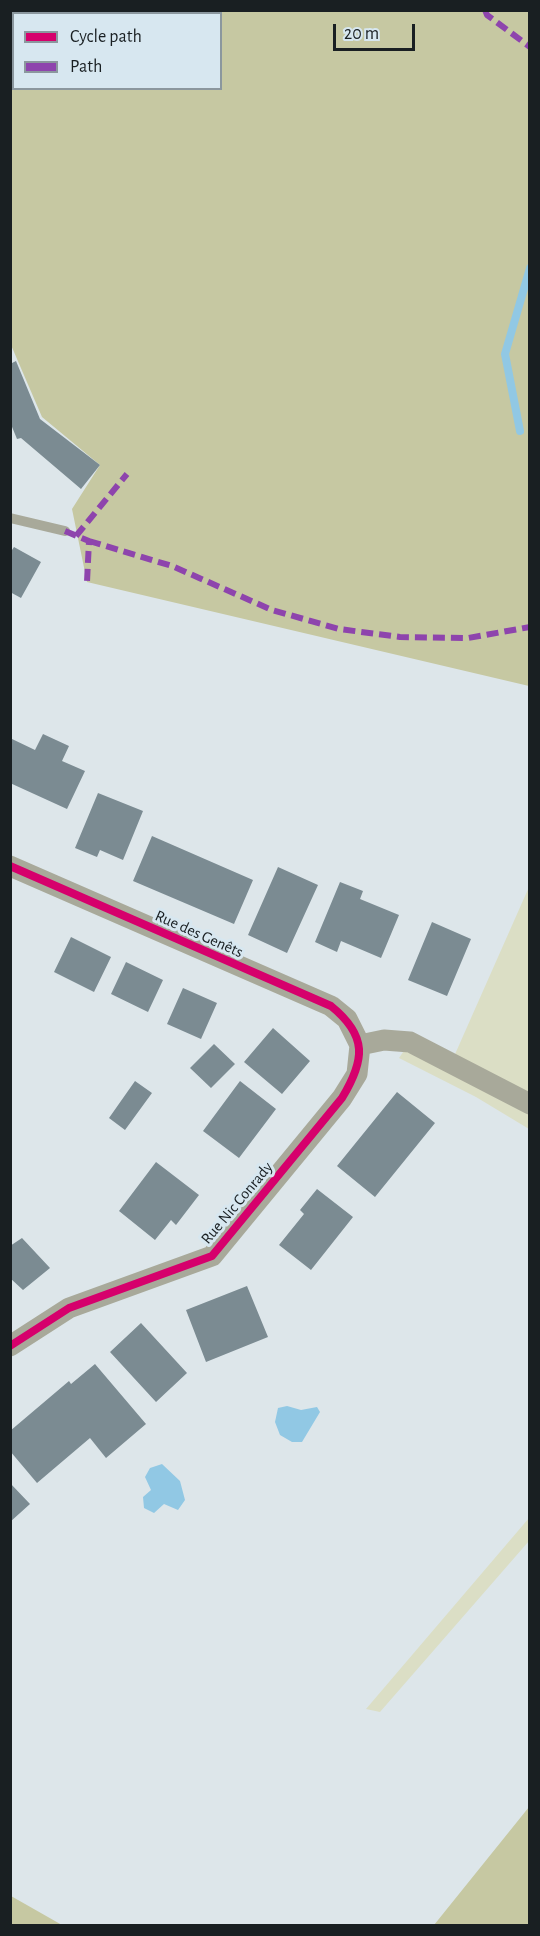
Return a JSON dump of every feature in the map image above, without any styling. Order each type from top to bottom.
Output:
[{"type":"street","name":"Rue des Genêts","points":[[10,866],[331,1006],[347,1019],[360,1045]]},
{"type":"street","points":[[360,1045],[384,1040],[410,1042],[530,1104]]},
{"type":"street","name":"Rue Nic Conrady","points":[[10,1346],[69,1308],[212,1256],[342,1098],[357,1074],[360,1045]]},
{"type":"lane","points":[[10,518],[65,531]]},
{"type":"green space","points":[[10,11],[529,11],[529,686],[87,582],[72,509],[100,465],[42,417],[11,345]]},
{"type":"green space","points":[[529,887],[529,1129],[476,1097],[399,1058],[410,1042],[452,1061]]},
{"type":"green space","points":[[529,1518],[529,1541],[380,1712],[366,1709]]},
{"type":"green space","points":[[529,1807],[529,1925],[434,1925]]},
{"type":"green space","points":[[11,1896],[62,1925],[11,1925]]},
{"type":"water","points":[[287,1406],[301,1410],[317,1407],[320,1412],[302,1442],[292,1442],[280,1435],[275,1422],[278,1408]]},
{"type":"water","points":[[162,1464],[180,1481],[185,1500],[178,1510],[164,1504],[154,1513],[144,1508],[143,1497],[151,1490],[145,1477],[150,1468]]},
{"type":"building","points":[[16,361],[40,419],[100,465],[81,489],[21,438],[17,439],[10,422],[10,364]]},
{"type":"building","points":[[14,547],[41,562],[21,598],[10,592],[10,553]]},
{"type":"building","points":[[43,734],[69,746],[62,761],[85,771],[67,809],[10,783],[12,739],[35,750]]},
{"type":"building","points":[[98,793],[143,811],[123,860],[100,850],[97,857],[75,848]]},
{"type":"building","points":[[152,836],[253,880],[234,924],[133,881]]},
{"type":"building","points":[[278,867],[318,885],[287,953],[248,935]]},
{"type":"building","points":[[340,882],[363,891],[360,899],[399,915],[381,958],[341,941],[337,952],[315,942]]},
{"type":"building","points":[[432,922],[471,939],[447,996],[408,980]]},
{"type":"building","points":[[71,937],[111,957],[94,992],[54,972]]},
{"type":"building","points":[[126,962],[163,980],[148,1012],[111,994]]},
{"type":"building","points":[[183,988],[217,1003],[201,1039],[167,1024]]},
{"type":"building","points":[[273,1028],[310,1061],[282,1094],[244,1062]]},
{"type":"building","points":[[214,1044],[235,1064],[211,1088],[190,1068]]},
{"type":"building","points":[[135,1081],[152,1093],[125,1130],[109,1118]]},
{"type":"building","points":[[240,1081],[276,1109],[239,1158],[203,1131]]},
{"type":"building","points":[[397,1092],[435,1123],[375,1197],[337,1166]]},
{"type":"building","points":[[156,1162],[199,1195],[176,1225],[171,1220],[155,1240],[119,1211]]},
{"type":"building","points":[[317,1189],[353,1217],[311,1270],[279,1245],[304,1214],[300,1210]]},
{"type":"building","points":[[22,1238],[50,1268],[23,1290],[10,1278],[10,1246]]},
{"type":"building","points":[[247,1286],[268,1337],[206,1362],[186,1310]]},
{"type":"building","points":[[141,1323],[187,1373],[156,1402],[110,1352]]},
{"type":"building","points":[[95,1364],[146,1424],[106,1458],[90,1438],[37,1483],[10,1451],[10,1431],[69,1381],[71,1384]]},
{"type":"building","points":[[10,1483],[30,1504],[10,1522]]},
{"type":"waterway","points":[[520,431],[505,354],[530,268]]},
{"type":"marked path","points":[[485,10],[487,15],[530,47]]},
{"type":"marked path","points":[[76,536],[127,474]]},
{"type":"marked path","points":[[65,531],[89,541],[87,582]]},
{"type":"marked path","points":[[89,541],[172,566],[272,610],[339,629],[400,637],[468,638],[530,627]]},
{"type":"cycle path","points":[[10,866],[331,1006],[352,1028],[359,1049],[355,1072],[342,1098],[212,1256],[69,1308],[10,1346]]}]
